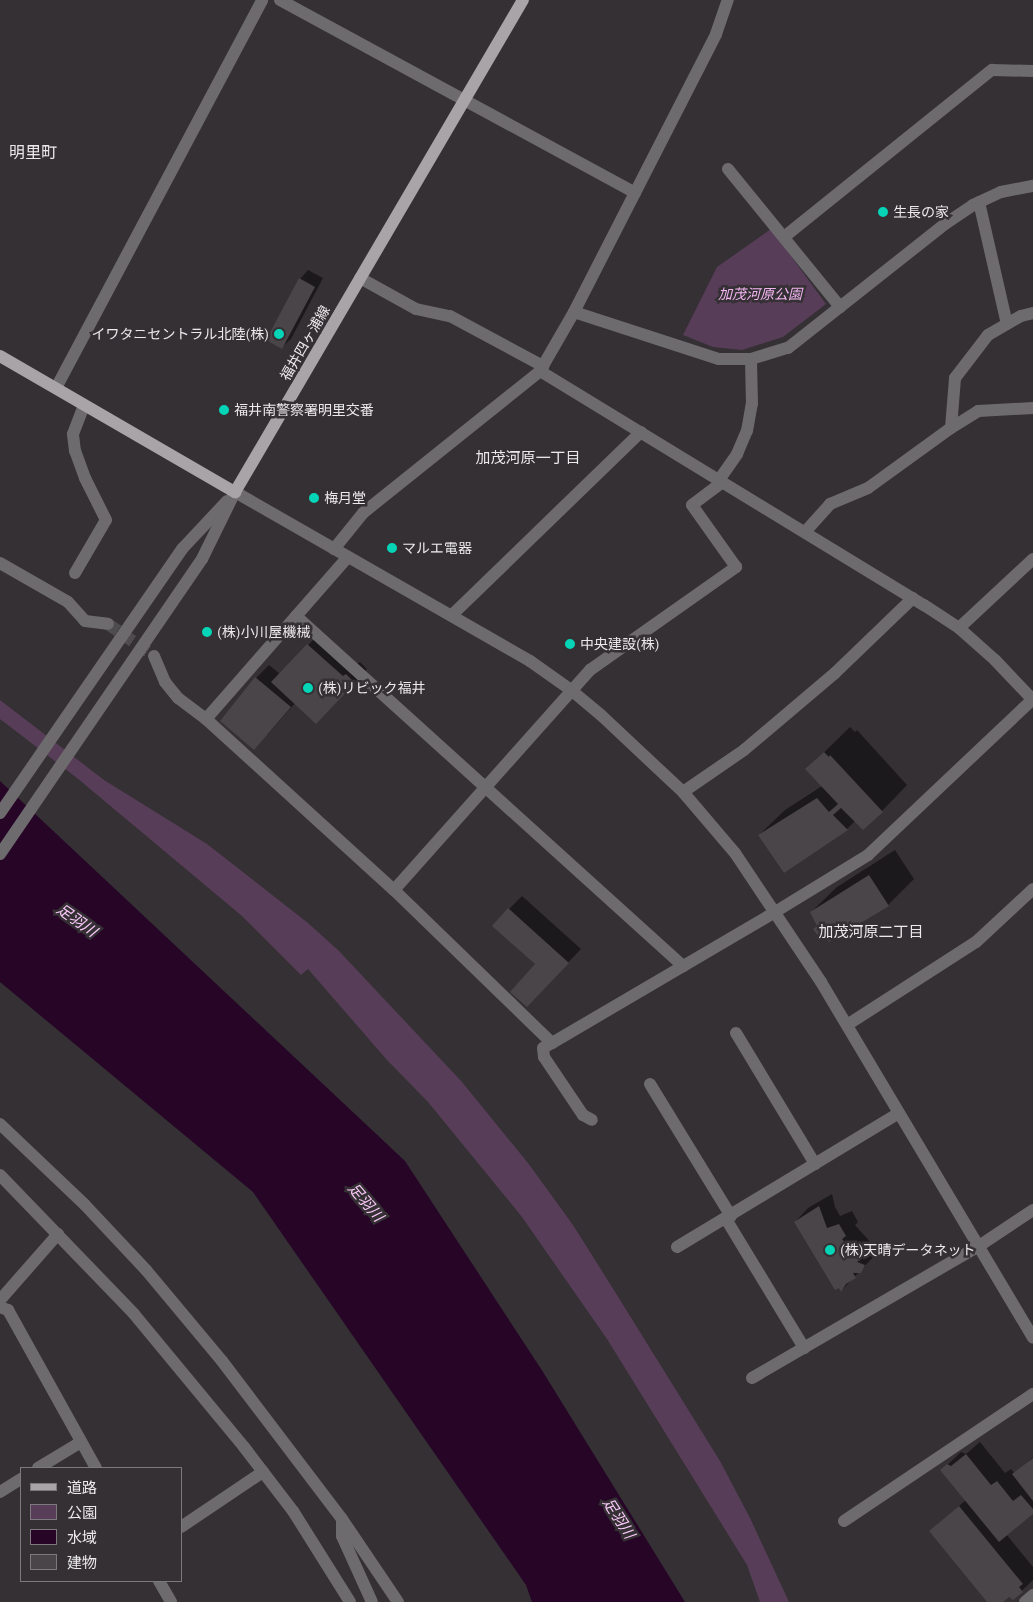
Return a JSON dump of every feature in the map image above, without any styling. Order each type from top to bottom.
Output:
[{"type":"main road","name":"福井四ヶ浦線","points":[[235,492],[523,0]]},
{"type":"main road","points":[[0,356],[235,492]]},
{"type":"street","points":[[56,388],[262,0]]},
{"type":"street","points":[[280,0],[635,193]]},
{"type":"street","points":[[334,549],[363,513],[541,369],[574,312],[716,34],[728,0]]},
{"type":"street","points":[[784,237],[992,70],[1033,71]]},
{"type":"street","points":[[728,169],[840,307]]},
{"type":"street","points":[[574,312],[719,359],[750,359],[788,348],[945,224],[979,202],[1001,192],[1033,186]]},
{"type":"street","points":[[979,202],[1007,324]]},
{"type":"street","points":[[360,278],[416,309],[450,316],[541,369],[720,481],[913,598],[959,628],[1032,696],[868,854],[775,912],[543,1048],[544,1057],[584,1115],[592,1120]]},
{"type":"street","points":[[951,428],[955,378],[988,335],[1021,316],[1033,313]]},
{"type":"street","points":[[394,890],[590,670],[736,567],[692,505],[720,481],[737,454],[747,431],[752,404],[750,359]]},
{"type":"street","points":[[75,573],[106,520],[85,478],[75,451],[73,434],[84,406]]},
{"type":"street","points":[[805,532],[830,504],[868,488],[951,428],[978,411],[1033,408]]},
{"type":"street","points":[[452,615],[641,432]]},
{"type":"street","points":[[235,492],[530,661],[571,690],[631,741],[682,792],[735,853],[775,912],[847,1025],[1033,1338]]},
{"type":"street","points":[[0,813],[182,549],[235,492]]},
{"type":"street","points":[[0,854],[202,559],[235,492]]},
{"type":"street","points":[[206,719],[348,557]]},
{"type":"street","points":[[959,628],[1033,559]]},
{"type":"street","points":[[0,563],[68,602],[85,621],[108,624]]},
{"type":"street","points":[[682,792],[759,737],[835,672],[913,598]]},
{"type":"street","points":[[296,616],[683,966]]},
{"type":"street","points":[[154,656],[165,682],[178,698],[206,719],[394,890],[552,1043]]},
{"type":"street","points":[[847,1025],[976,942],[1033,889]]},
{"type":"street","points":[[736,1032],[815,1164]]},
{"type":"street","points":[[650,1084],[804,1348]]},
{"type":"street","points":[[677,1247],[899,1113]]},
{"type":"street","points":[[0,1124],[85,1205],[146,1270],[222,1361],[342,1519],[398,1602]]},
{"type":"street","points":[[0,1175],[134,1314],[293,1511],[350,1602]]},
{"type":"street","points":[[752,1378],[1031,1214]]},
{"type":"street","points":[[0,1300],[58,1234]]},
{"type":"street","points":[[0,1307],[8,1310],[95,1467]]},
{"type":"street","points":[[844,1521],[1033,1394]]},
{"type":"street","points":[[40,1467],[81,1442]]},
{"type":"street","points":[[182,1526],[263,1472]]},
{"type":"street","points":[[0,1492],[20,1480]]},
{"type":"street","points":[[342,1519],[342,1536],[372,1602]]},
{"type":"street","points":[[160,1582],[171,1602]]},
{"type":"street","points":[[1025,1602],[1033,1595]]},
{"type":"green space","name":"加茂河原公園","points":[[771,229],[826,304],[783,337],[742,350],[713,347],[683,335],[717,267]]},
{"type":"green space","points":[[0,700],[104,780],[207,844],[308,923],[339,951],[462,1082],[528,1163],[573,1225],[612,1287],[720,1461],[750,1518],[789,1602],[760,1602],[747,1565],[607,1339],[522,1217],[428,1102],[387,1060],[308,969],[301,975],[242,916],[77,778],[0,719]]},
{"type":"water","name":"足羽川","points":[[0,781],[405,1161],[543,1372],[685,1602],[532,1602],[526,1585],[253,1192],[0,982]]},
{"type":"building","points":[[299,278],[315,287],[282,349],[266,340]]},
{"type":"building","points":[[307,644],[343,676],[346,674],[355,683],[316,724],[271,682]]},
{"type":"building","points":[[255,677],[291,707],[254,750],[220,721]]},
{"type":"building","points":[[824,752],[829,757],[830,755],[883,812],[863,830],[841,808],[833,815],[848,830],[784,873],[758,835],[817,798],[829,812],[838,804],[805,769]]},
{"type":"building","points":[[869,875],[889,906],[829,942],[825,938],[821,940],[813,929],[817,926],[810,912]]},
{"type":"building","points":[[508,908],[569,963],[527,1007],[510,992],[535,964],[492,926]]},
{"type":"building","points":[[819,1206],[827,1228],[839,1224],[846,1236],[842,1239],[861,1259],[857,1262],[865,1265],[861,1273],[853,1273],[856,1278],[846,1284],[841,1292],[839,1288],[835,1290],[794,1222]]},
{"type":"building","points":[[966,1454],[991,1485],[997,1481],[1013,1501],[1021,1495],[1033,1509],[1033,1514],[999,1542],[940,1470],[947,1464],[951,1466]]},
{"type":"building","points":[[1033,1458],[1033,1501],[1012,1474]]},
{"type":"building","points":[[959,1506],[1023,1584],[1019,1587],[1023,1592],[1013,1600],[1009,1597],[1003,1602],[987,1602],[929,1531]]},
{"type":"tunnel","points":[[108,624],[154,656]]},
{"type":"place","name":"生長の家","points":[[883,212]]},
{"type":"place","name":"イワタニセントラル北陸(株)","points":[[279,334]]},
{"type":"place","name":"福井南警察署明里交番","points":[[224,410]]},
{"type":"place","name":"梅月堂","points":[[314,498]]},
{"type":"place","name":"マルエ電器","points":[[392,548]]},
{"type":"place","name":"(株)小川屋機械","points":[[207,632]]},
{"type":"place","name":"中央建設(株)","points":[[570,644]]},
{"type":"place","name":"(株)リビック福井","points":[[308,688]]},
{"type":"place","name":"(株)天晴データネット","points":[[830,1250]]},
{"type":"district","name":"明里町","points":[[33,152]]},
{"type":"district","name":"加茂河原一丁目","points":[[528,458]]},
{"type":"district","name":"加茂河原二丁目","points":[[871,932]]}]
